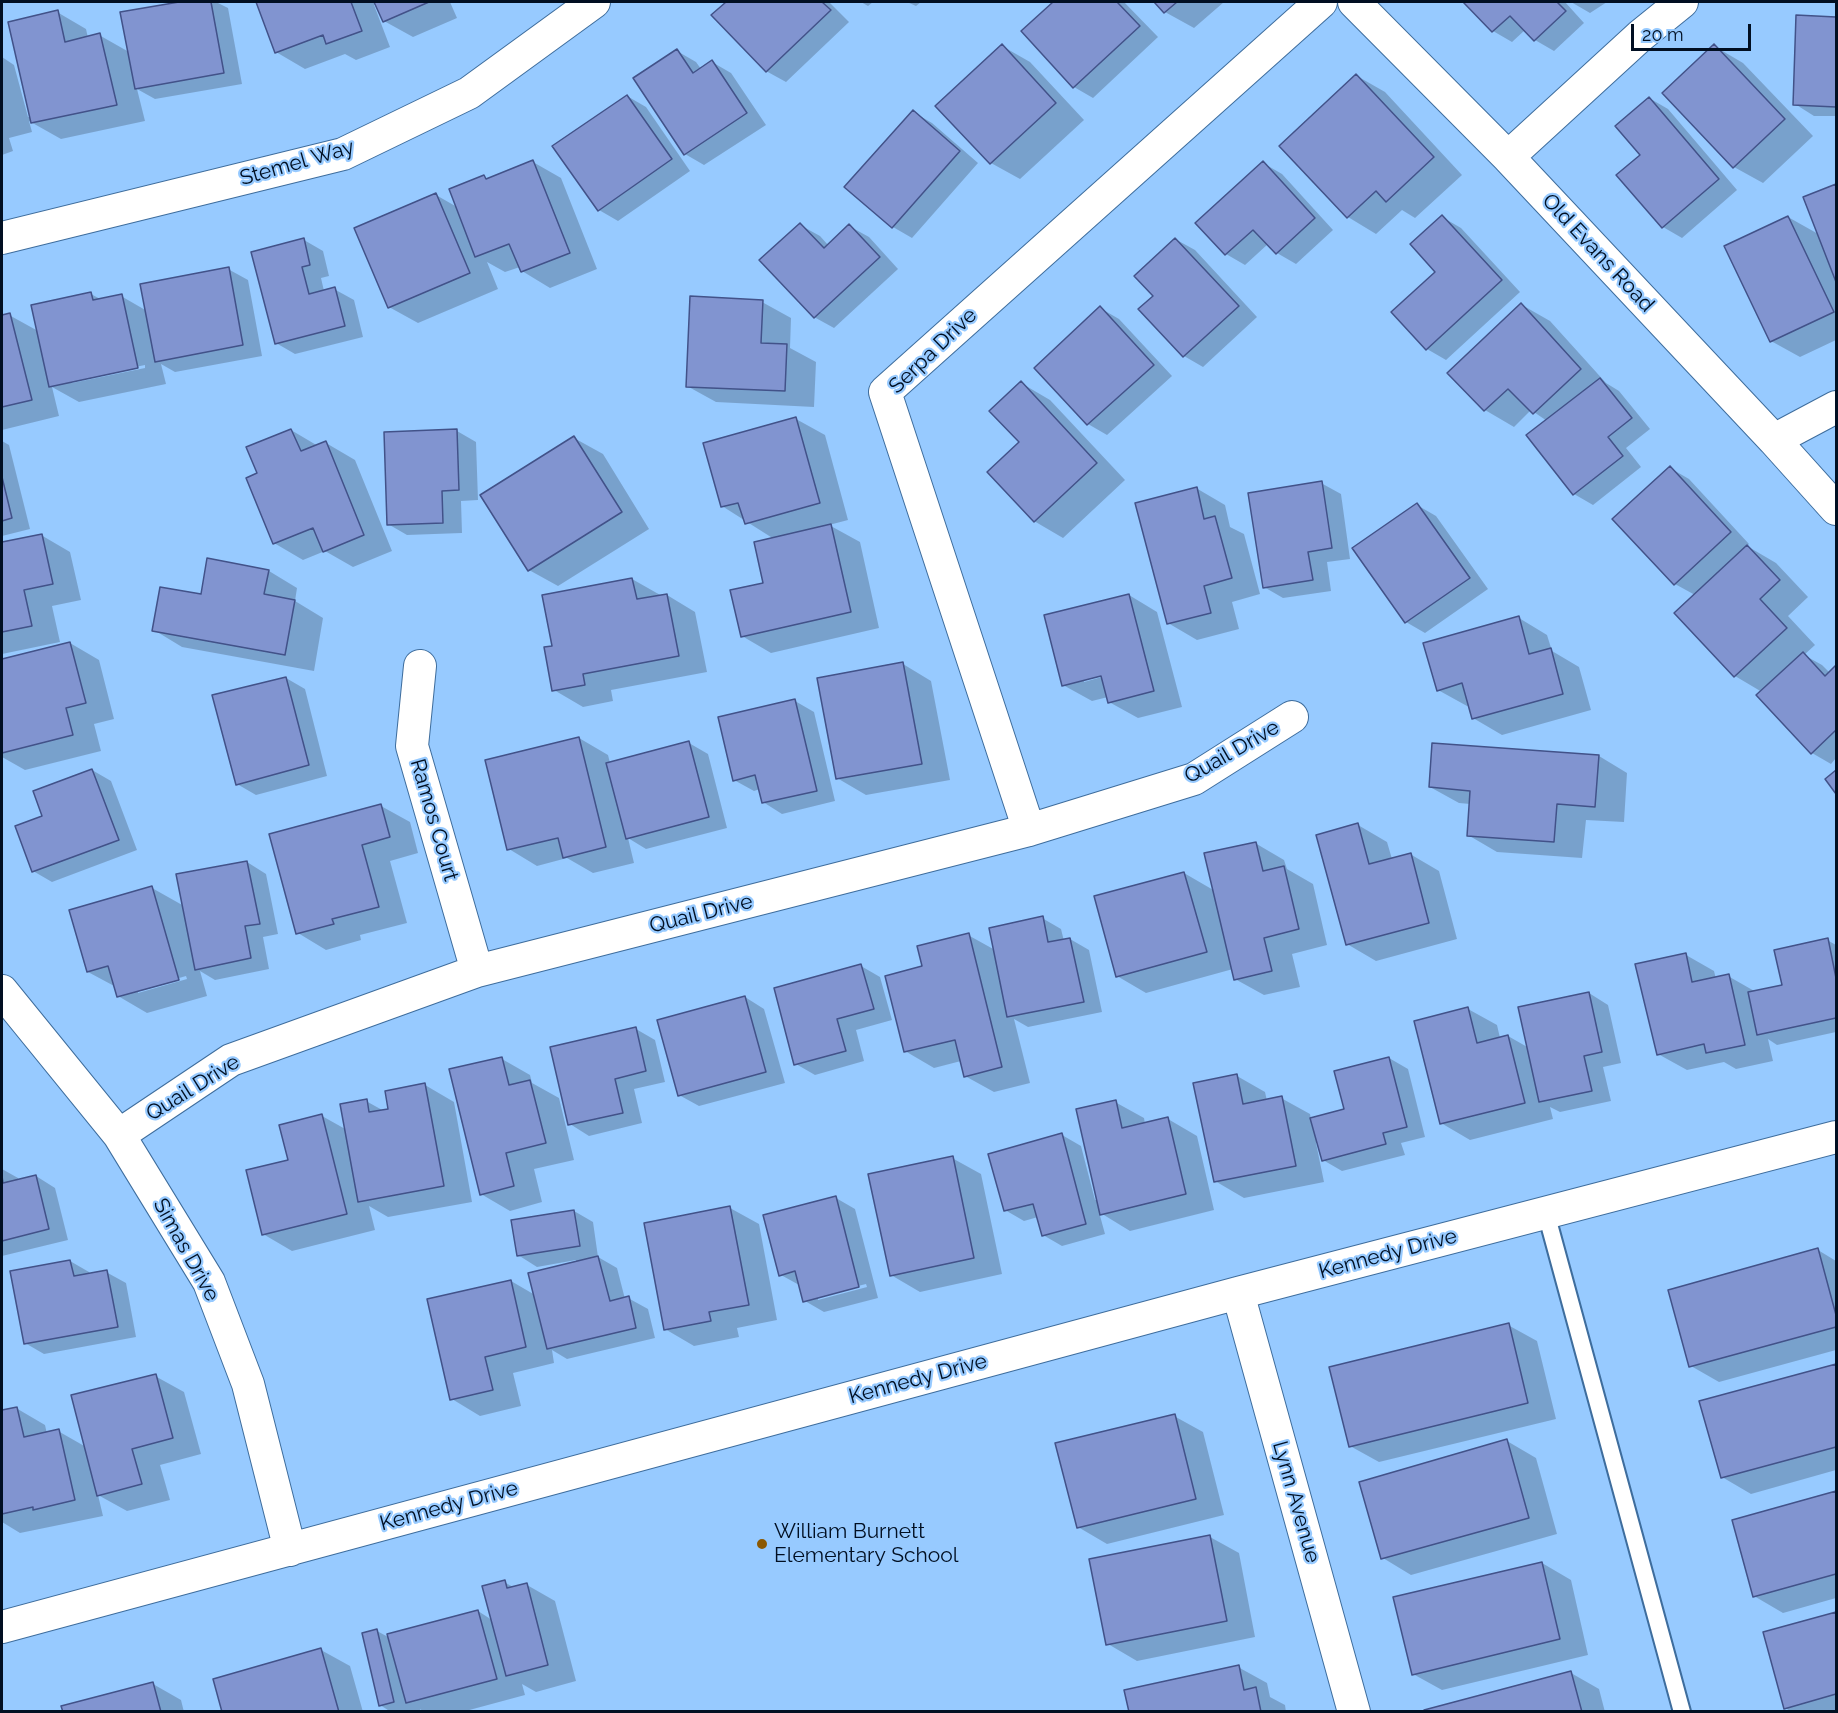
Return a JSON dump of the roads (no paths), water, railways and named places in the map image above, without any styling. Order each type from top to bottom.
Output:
[{"type":"street","name":"Stemel Way","points":[[2,238],[343,154],[469,93],[594,2]]},
{"type":"street","name":"Serpa Drive","points":[[1029,830],[885,392],[1321,2]]},
{"type":"street","name":"Old Evans Road","points":[[1354,2],[1508,157],[1836,509]]},
{"type":"street","points":[[1508,157],[1640,36],[1682,2]]},
{"type":"street","points":[[1774,440],[1836,407]]},
{"type":"street","name":"Ramos Court","points":[[420,666],[412,746],[477,971]]},
{"type":"street","name":"Quail Drive","points":[[119,1136],[231,1060],[477,971],[1029,830],[1194,779],[1292,717]]},
{"type":"street","name":"Simas Drive","points":[[2,991],[119,1136],[209,1282],[248,1384],[290,1550]]},
{"type":"street","name":"Kennedy Drive","points":[[2,1626],[1238,1293],[1836,1137]]},
{"type":"street","name":"Lynn Avenue","points":[[1238,1293],[1354,1712]]},
{"type":"lane","points":[[1546,1213],[1682,1712]]},
{"type":"place","name":"William Burnett Elementary School","points":[[762,1544]]}]
